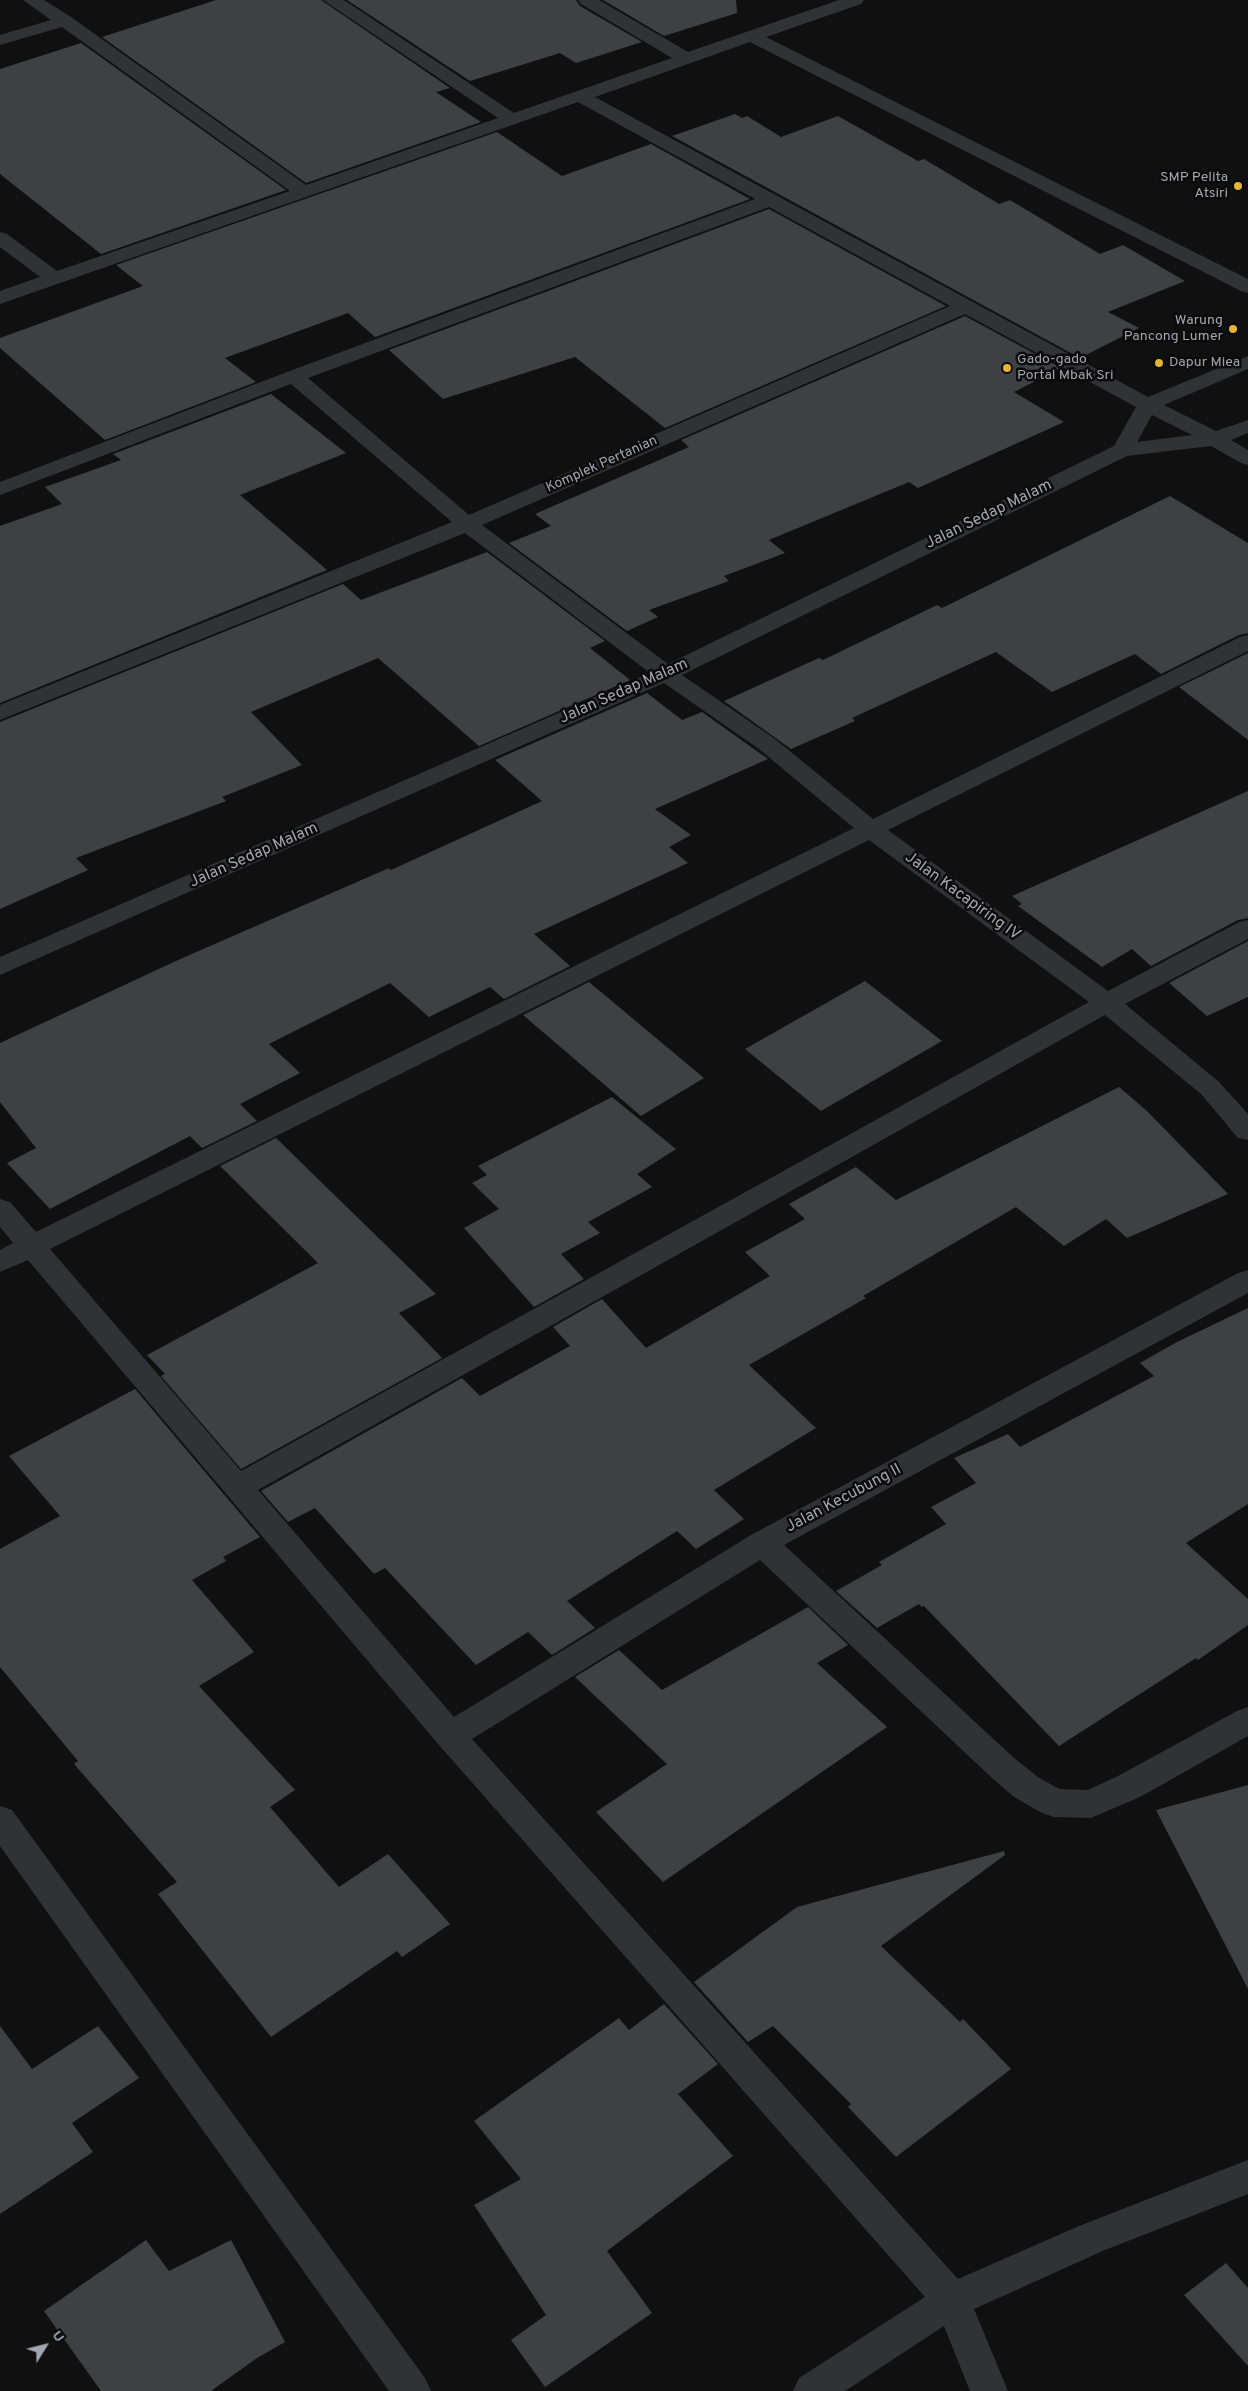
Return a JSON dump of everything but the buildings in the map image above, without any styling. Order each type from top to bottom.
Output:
[{"type":"street","points":[[32,0],[65,21],[304,192]]},
{"type":"street","points":[[332,0],[511,119]]},
{"type":"street","points":[[587,0],[686,59]]},
{"type":"street","points":[[0,298],[855,0]]},
{"type":"street","points":[[0,40],[65,21]]},
{"type":"street","points":[[751,36],[1248,287]]},
{"type":"street","points":[[580,96],[1147,405],[1215,439],[1248,459]]},
{"type":"street","points":[[0,489],[294,376],[772,199]]},
{"type":"street","points":[[0,238],[55,279]]},
{"type":"street","name":"Komplek Pertanian","points":[[0,713],[467,524],[966,306]]},
{"type":"street","points":[[1122,450],[1147,405],[1248,362]]},
{"type":"street","points":[[294,376],[467,524],[666,674]]},
{"type":"street","name":"Jalan Sedap Malam","points":[[0,967],[666,674],[1122,450],[1215,439],[1248,426]]},
{"type":"street","points":[[0,1262],[1248,642]]},
{"type":"street","name":"Jalan Kacapiring IV","points":[[666,674],[767,744],[872,830],[1107,1003],[1210,1088],[1248,1131]]},
{"type":"street","points":[[238,1487],[1107,1003],[1248,928]]},
{"type":"street","points":[[0,1209],[450,1736],[952,2300],[989,2391]]},
{"type":"street","name":"Jalan Kecubung II","points":[[450,1736],[762,1544],[1248,1280]]},
{"type":"street","points":[[762,1544],[1003,1768],[1026,1788],[1054,1803],[1091,1804],[1130,1786],[1248,1720]]},
{"type":"street","points":[[0,1820],[412,2391]]},
{"type":"street","points":[[812,2391],[952,2300],[1092,2238],[1248,2177]]},
{"type":"place","name":"SMP Pelita Atsiri","points":[[1238,186]]},
{"type":"place","name":"Warung Pancong Lumer","points":[[1233,329]]},
{"type":"place","name":"Dapur Miea","points":[[1159,363]]},
{"type":"place","name":"Gado-gado Portal Mbak Sri","points":[[1007,368]]}]
